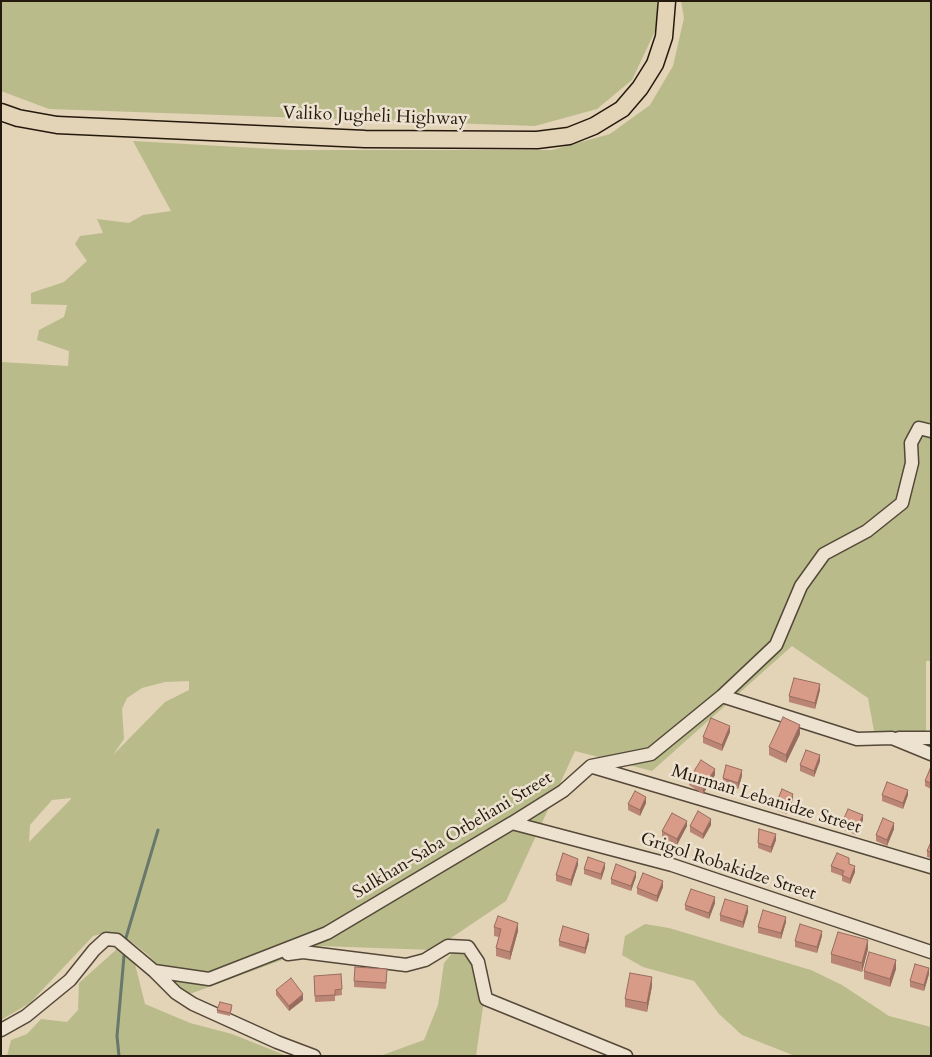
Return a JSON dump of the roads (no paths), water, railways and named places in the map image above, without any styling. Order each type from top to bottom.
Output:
[{"type":"main road","name":"Valiko Jugheli Highway","points":[[1,112],[18,118],[57,125],[365,139],[537,140],[569,136],[594,126],[622,109],[640,88],[655,64],[664,37],[667,1]]},
{"type":"street","points":[[591,766],[652,754],[722,696],[776,645],[801,586],[824,554],[867,531],[902,503],[912,463],[911,443],[919,428],[931,431]]},
{"type":"street","points":[[722,696],[856,739],[931,738]]},
{"type":"street","points":[[892,738],[931,754]]},
{"type":"street","name":"Sulkhan-Saba Orbeliani Street","points":[[154,971],[209,979],[273,956],[327,933],[512,824],[563,791],[591,766]]},
{"type":"street","name":"Murman Lebanidze Street","points":[[591,766],[931,867]]},
{"type":"street","name":"Grigol Robakidze Street","points":[[512,824],[672,865],[931,952]]},
{"type":"street","points":[[1,1030],[26,1016],[70,980],[94,950],[106,939],[117,940],[154,971],[176,993],[193,1004],[277,1042],[314,1056]]},
{"type":"street","points":[[273,956],[303,952],[406,965],[425,960],[448,946],[468,947],[478,962],[486,999],[626,1056]]},
{"type":"waterway","points":[[125,941],[158,830]]},
{"type":"waterway","points":[[119,1056],[117,1036],[124,956]]}]
